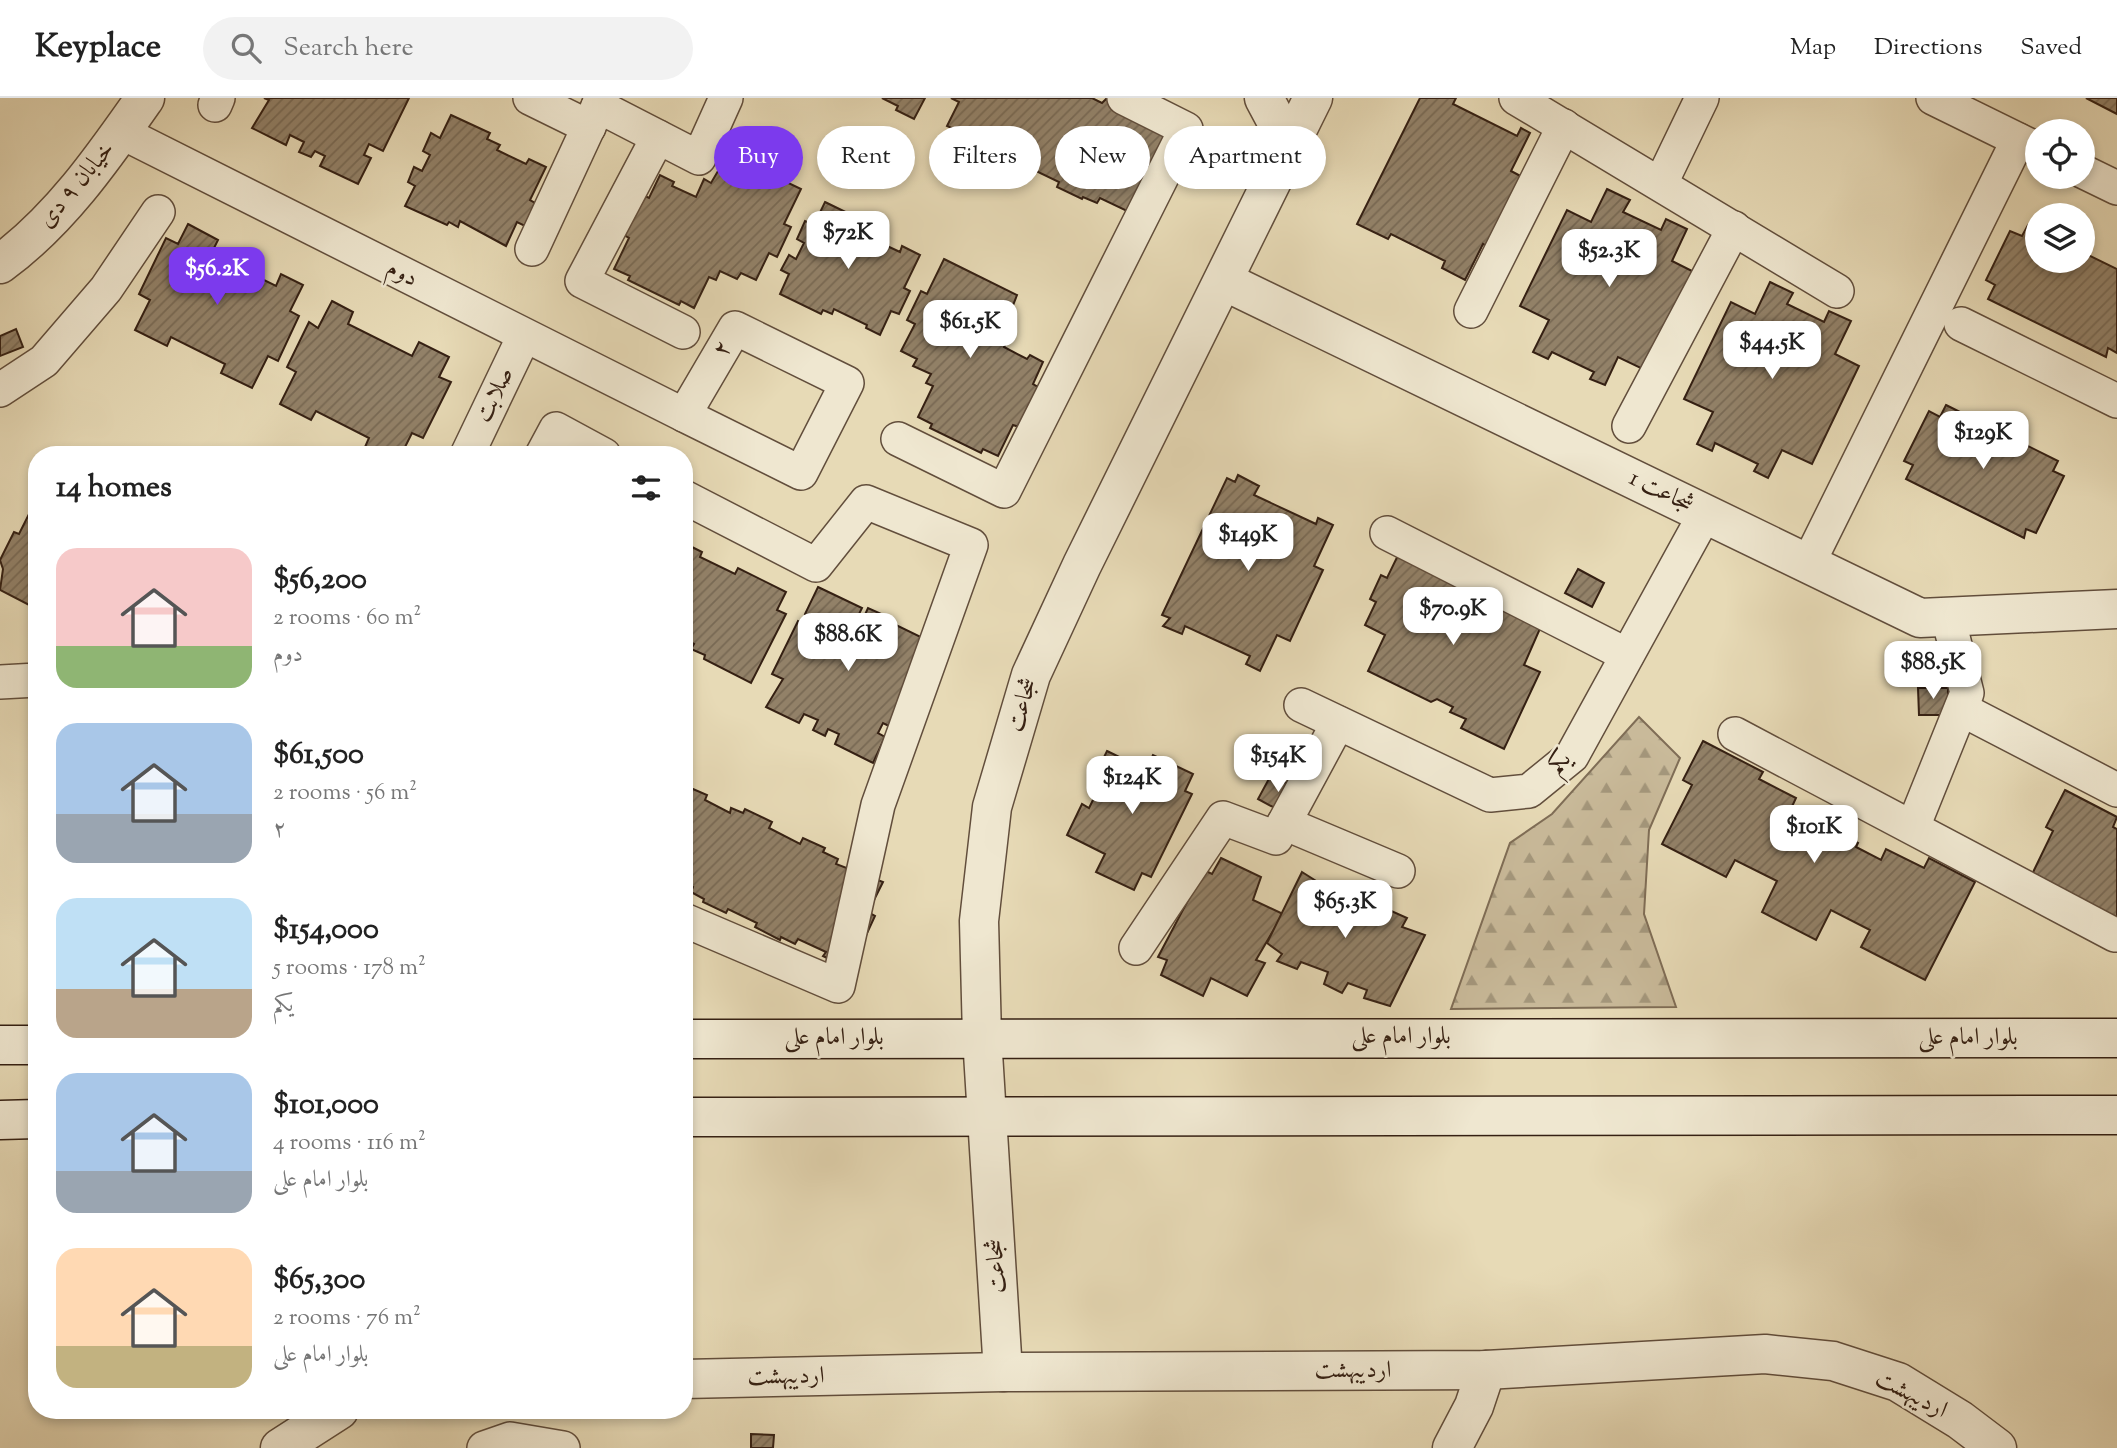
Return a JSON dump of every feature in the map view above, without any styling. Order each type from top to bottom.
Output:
[{"type":"street","name":"خیابان ۹ دی","points":[[0,264],[21,248],[88,178],[145,98]]},
{"type":"street","points":[[530,98],[596,110],[699,158],[726,98]]},
{"type":"street","points":[[898,439],[1004,491],[1185,130],[1124,98]]},
{"type":"street","points":[[1264,98],[1279,126]]},
{"type":"street","name":"شجاعت","points":[[1299,126],[1313,98]]},
{"type":"street","points":[[1516,98],[1837,291]]},
{"type":"street","points":[[1661,183],[1702,98]]},
{"type":"street","points":[[1933,98],[1975,107],[2025,143]]},
{"type":"street","points":[[532,250],[596,110]]},
{"type":"street","points":[[1471,311],[1564,126]]},
{"type":"street","name":"دوم","points":[[121,132],[684,415]]},
{"type":"street","points":[[658,137],[582,281],[683,332]]},
{"type":"street","points":[[1808,564],[2025,151]]},
{"type":"street","points":[[2095,177],[2117,187]]},
{"type":"street","name":"شجاعت","points":[[1003,1372],[982,1037],[979,921],[992,807],[1031,675],[1082,565],[1268,189]]},
{"type":"street","points":[[0,390],[44,361],[106,289],[158,212]]},
{"type":"street","points":[[1629,426],[1734,228]]},
{"type":"street","name":"شجاعت 1","points":[[1224,281],[1920,618],[2117,609]]},
{"type":"street","points":[[1961,324],[2117,401]]},
{"type":"street","name":"۲","points":[[735,328],[847,383],[801,473],[684,415],[735,328]]},
{"type":"street","name":"صلابت","points":[[471,446],[524,336]]},
{"type":"street","points":[[547,446],[556,429],[587,446]]},
{"type":"street","points":[[693,502],[816,565],[866,502],[971,545],[878,805],[838,986],[693,924]]},
{"type":"street","name":"یکم","points":[[1301,705],[1490,795],[1529,791],[1572,755],[1705,514]]},
{"type":"street","points":[[1387,533],[1627,655]]},
{"type":"street","points":[[1913,827],[1967,693],[1948,617]]},
{"type":"street","points":[[0,682],[28,680]]},
{"type":"street","points":[[1961,709],[2117,790]]},
{"type":"street","points":[[1136,948],[1223,818],[1276,838],[1338,723]]},
{"type":"street","points":[[1735,734],[2115,935]]},
{"type":"street","points":[[1284,823],[1398,871]]},
{"type":"street","name":"بلوار امام علی","points":[[693,1039],[2117,1038]]},
{"type":"street","points":[[0,1045],[28,1045]]},
{"type":"street","points":[[693,1117],[2117,1115]]},
{"type":"street","points":[[0,1119],[28,1119]]},
{"type":"street","name":"اردیبهشت","points":[[693,1378],[1003,1372],[1486,1370],[1765,1354],[1833,1361],[1898,1382],[1960,1420],[1997,1448]]},
{"type":"street","points":[[1454,1447],[1474,1406],[1486,1370]]},
{"type":"street","points":[[280,1448],[325,1419]]},
{"type":"street","points":[[484,1448],[510,1439],[563,1448]]},
{"type":"green space","points":[[1639,717],[1680,758],[1649,830],[1644,914],[1676,1007],[1451,1009],[1510,843],[1552,814]]},
{"type":"building","points":[[264,98],[409,98],[383,151],[369,144],[364,155],[371,158],[358,184],[320,166],[325,156],[315,151],[311,157],[299,152],[304,142],[290,135],[286,145],[252,128],[269,100]]},
{"type":"building","points":[[882,98],[925,98],[914,119],[896,110],[898,106]]},
{"type":"building","points":[[951,98],[1092,98],[1102,103],[1107,98],[1127,107],[1164,136],[1164,139],[1150,166],[1150,126],[1055,126],[1055,180],[1041,173],[1041,126],[947,126],[959,102]]},
{"type":"building","points":[[1420,98],[1456,98],[1453,104],[1517,136],[1521,128],[1530,133],[1511,171],[1526,179],[1490,248],[1483,244],[1465,280],[1442,268],[1445,261],[1391,234],[1388,239],[1357,224]]},
{"type":"building","points":[[2086,98],[2117,98],[2117,114]]},
{"type":"building","points":[[451,115],[490,133],[487,139],[500,145],[497,150],[526,164],[529,159],[546,167],[530,200],[535,203],[525,226],[517,222],[506,246],[460,221],[458,227],[449,222],[447,225],[405,206],[415,186],[408,182],[414,167],[422,171],[430,155],[423,151],[431,133],[440,138]]},
{"type":"building","points":[[660,175],[674,182],[672,186],[696,197],[704,179],[711,183],[714,178],[714,189],[801,189],[784,224],[791,227],[777,257],[769,253],[756,280],[741,273],[737,279],[720,271],[716,280],[709,277],[694,308],[681,301],[679,305],[628,280],[630,276],[614,269],[629,238],[624,235],[643,195],[649,198]]},
{"type":"building","points":[[1061,189],[1138,189],[1127,211],[1100,198],[1097,203],[1083,197],[1082,199]]},
{"type":"building","points":[[1607,189],[1630,200],[1623,212],[1661,230],[1666,219],[1687,229],[1672,261],[1696,273],[1649,372],[1618,357],[1605,385],[1590,379],[1594,372],[1552,352],[1548,359],[1533,352],[1549,320],[1520,306],[1567,210],[1591,222]]},
{"type":"building","points":[[825,202],[864,221],[861,227],[874,234],[872,239],[900,252],[902,246],[920,255],[904,288],[910,291],[899,314],[891,311],[880,335],[866,328],[867,325],[834,309],[832,314],[823,310],[821,314],[780,294],[789,274],[781,270],[789,255],[796,259],[804,243],[797,239],[805,221],[814,225]]},
{"type":"building","points":[[188,224],[218,240],[211,254],[276,286],[281,274],[303,285],[290,311],[299,316],[278,361],[268,356],[252,388],[221,373],[225,364],[171,337],[167,346],[135,330],[150,300],[139,294],[166,238],[178,244]]},
{"type":"building","points":[[2025,230],[2025,273],[2095,273],[2095,258],[2117,269],[2117,353],[2108,348],[2106,357],[1988,299],[1995,285],[1986,280],[2010,231],[2022,236]]},
{"type":"building","points":[[944,259],[1017,295],[1005,326],[1012,330],[1004,347],[1027,359],[1030,355],[1043,362],[1033,384],[1038,387],[1019,427],[1013,425],[998,456],[983,449],[981,453],[930,428],[932,424],[918,417],[933,386],[926,383],[931,374],[913,366],[917,359],[901,351],[915,324],[907,320],[921,291],[927,294]]},
{"type":"building","points":[[1770,282],[1793,293],[1787,304],[1824,322],[1829,311],[1851,321],[1835,354],[1859,366],[1812,464],[1782,450],[1768,478],[1754,471],[1758,464],[1715,443],[1712,451],[1697,444],[1713,412],[1684,399],[1731,302],[1755,314]]},
{"type":"building","points":[[332,301],[353,312],[348,324],[412,356],[419,342],[449,357],[439,377],[451,382],[423,438],[412,433],[406,446],[365,446],[369,438],[316,411],[311,420],[280,404],[296,372],[287,367],[309,322],[318,328]]},
{"type":"building","points":[[16,329],[23,347],[0,356],[0,336]]},
{"type":"building","points":[[1946,405],[2058,461],[2053,471],[2064,476],[2036,533],[2026,529],[2024,538],[1906,479],[1913,465],[1904,461],[1929,411],[1940,417]]},
{"type":"building","points":[[1238,475],[1259,486],[1254,495],[1316,524],[1318,518],[1333,525],[1314,566],[1323,570],[1290,641],[1277,635],[1260,671],[1246,664],[1250,656],[1185,626],[1182,634],[1163,626],[1170,618],[1162,615],[1227,478],[1235,482]]},
{"type":"building","points":[[28,516],[28,604],[0,590],[3,569],[0,560],[14,532],[19,534]]},
{"type":"building","points":[[1403,545],[1462,584],[1459,591],[1477,600],[1480,595],[1542,624],[1524,665],[1540,672],[1504,749],[1461,728],[1466,719],[1450,712],[1453,707],[1437,699],[1431,702],[1368,671],[1385,635],[1365,625],[1376,602],[1370,599],[1381,575],[1387,578]]},
{"type":"building","points":[[693,548],[702,552],[700,557],[735,574],[738,568],[786,592],[777,610],[786,614],[751,683],[704,659],[705,655],[693,650]]},
{"type":"building","points":[[1578,569],[1604,583],[1592,607],[1565,593]]},
{"type":"building","points":[[818,587],[862,608],[858,616],[863,619],[868,608],[888,617],[884,626],[887,627],[890,622],[931,642],[897,730],[883,723],[878,733],[885,737],[873,763],[835,744],[839,734],[828,729],[825,736],[813,730],[818,720],[804,714],[799,723],[766,707],[783,679],[772,674],[798,621],[808,626],[812,618],[805,614]]},
{"type":"building","points":[[1918,688],[1948,688],[1948,715],[1919,715]]},
{"type":"building","points":[[1703,741],[1763,772],[1759,779],[1796,798],[1789,813],[1807,822],[1810,818],[1858,843],[1856,847],[1881,860],[1886,849],[1924,868],[1929,858],[1975,882],[1925,980],[1861,947],[1870,930],[1831,910],[1816,940],[1762,912],[1777,881],[1735,860],[1726,877],[1662,844],[1692,785],[1683,780]]},
{"type":"building","points":[[1107,751],[1146,770],[1153,755],[1193,774],[1185,791],[1192,794],[1151,877],[1142,873],[1134,890],[1096,872],[1105,854],[1067,835],[1082,804],[1089,808],[1099,788],[1091,784]]},
{"type":"building","points":[[1271,775],[1297,789],[1284,813],[1258,799]]},
{"type":"building","points":[[693,789],[707,795],[705,800],[730,813],[731,808],[743,813],[745,809],[772,822],[769,828],[800,844],[803,838],[825,848],[823,852],[838,859],[836,864],[883,882],[868,912],[875,916],[863,942],[842,965],[823,956],[826,952],[798,939],[795,944],[781,937],[780,940],[755,927],[757,923],[728,909],[726,913],[703,902],[704,899],[693,893]]},
{"type":"building","points":[[2065,790],[2117,817],[2113,827],[2117,829],[2117,922],[2022,895],[2053,831],[2046,827]]},
{"type":"building","points":[[1221,858],[1261,877],[1253,900],[1283,914],[1256,960],[1265,963],[1247,996],[1211,978],[1203,996],[1161,975],[1167,960],[1158,957],[1204,870],[1212,874]]},
{"type":"building","points":[[1302,872],[1332,891],[1336,883],[1363,900],[1360,907],[1375,911],[1378,905],[1407,918],[1402,927],[1425,935],[1390,1006],[1364,998],[1367,990],[1348,983],[1342,993],[1324,984],[1328,972],[1301,962],[1297,969],[1277,961],[1282,954],[1267,943]]},
{"type":"building","points":[[751,1434],[774,1435],[773,1448],[751,1448]]}]
